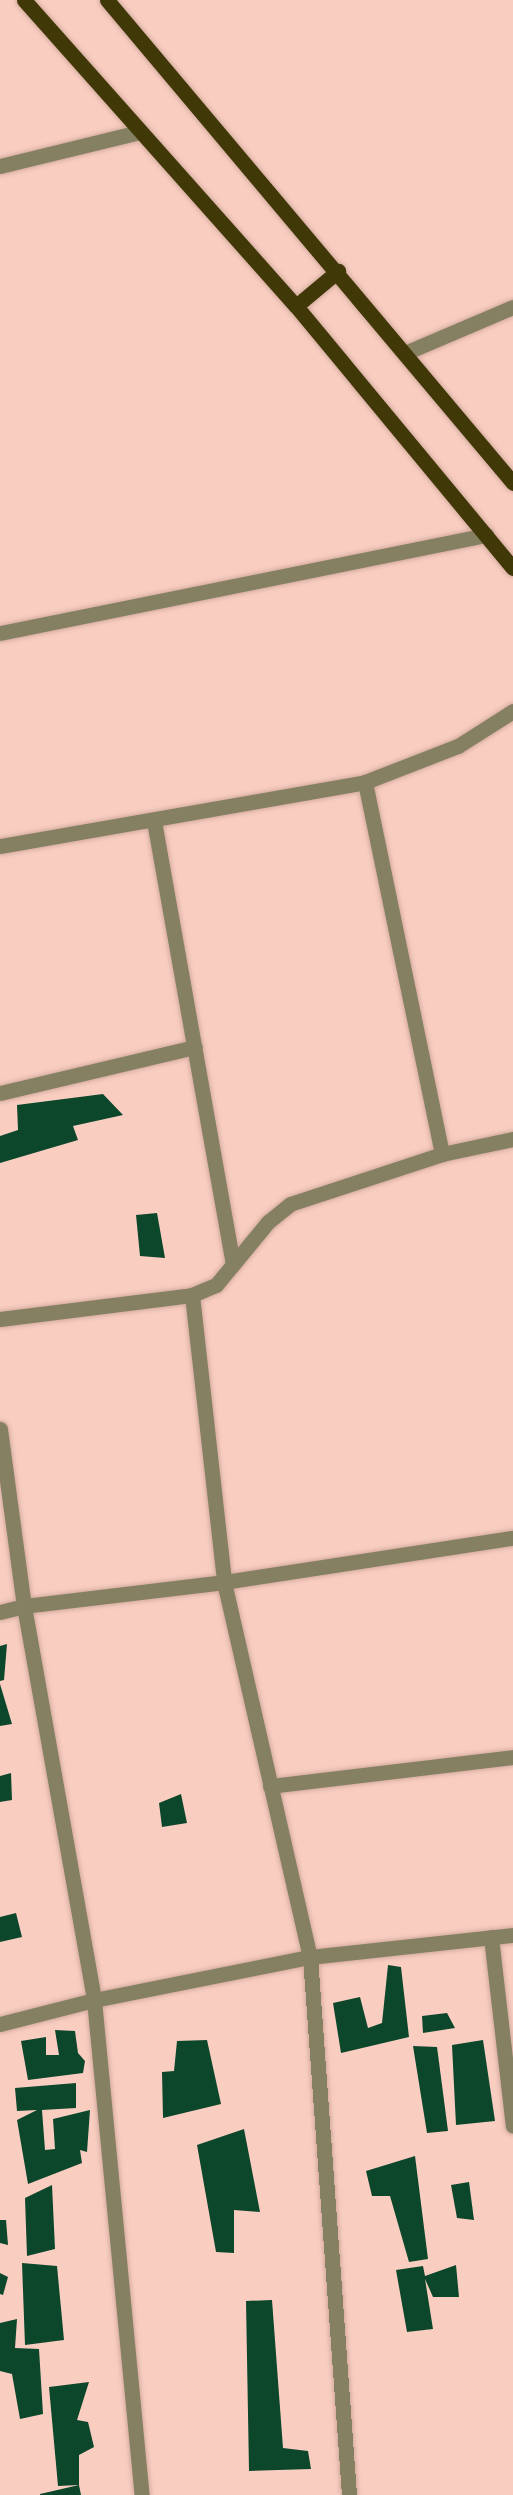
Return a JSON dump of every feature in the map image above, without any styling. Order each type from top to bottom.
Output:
[{"type":"main road","points":[[24,0],[296,306],[513,568]]},
{"type":"main road","points":[[107,0],[338,271],[513,483]]},
{"type":"main road","points":[[296,306],[338,271]]},
{"type":"street","points":[[0,166],[139,132]]},
{"type":"street","points":[[405,353],[513,307]]},
{"type":"street","points":[[0,633],[486,535]]},
{"type":"street","points":[[0,846],[154,821],[365,782],[458,746],[513,711]]},
{"type":"street","points":[[365,782],[442,1154]]},
{"type":"street","points":[[154,821],[233,1264]]},
{"type":"street","points":[[0,1093],[195,1047]]},
{"type":"street","points":[[0,1319],[192,1295],[216,1286],[268,1222],[290,1204],[442,1154],[513,1139]]},
{"type":"street","points":[[192,1295],[224,1582],[310,1957],[320,2055],[349,2495]]},
{"type":"street","points":[[0,1429],[24,1606],[94,2000],[142,2495]]},
{"type":"street","points":[[0,1612],[24,1606],[224,1582],[513,1538]]},
{"type":"street","points":[[270,1786],[513,1757]]},
{"type":"street","points":[[0,2024],[94,2000],[310,1957],[513,1935]]},
{"type":"street","points":[[491,1937],[513,2126]]},
{"type":"building","points":[[103,1094],[123,1115],[73,1126],[78,1140],[0,1163],[0,1136],[18,1130],[17,1105]]},
{"type":"building","points":[[157,1213],[165,1258],[140,1256],[136,1215]]},
{"type":"building","points":[[7,1644],[4,1680],[0,1681],[0,1646]]},
{"type":"building","points":[[0,1684],[12,1724],[0,1726]]},
{"type":"building","points":[[11,1773],[12,1800],[0,1802],[0,1776]]},
{"type":"building","points":[[181,1794],[187,1823],[162,1827],[159,1803]]},
{"type":"building","points":[[16,1913],[22,1937],[0,1942],[0,1917]]},
{"type":"building","points":[[388,1965],[401,1967],[409,2037],[341,2053],[333,2003],[360,1997],[368,2028],[382,2023]]},
{"type":"building","points":[[447,2013],[455,2028],[423,2033],[422,2016]]},
{"type":"building","points":[[55,2030],[75,2031],[78,2053],[85,2061],[83,2073],[28,2080],[21,2041],[46,2037],[46,2055],[59,2055]]},
{"type":"building","points":[[207,2040],[221,2104],[163,2118],[162,2072],[174,2071],[177,2041]]},
{"type":"building","points":[[483,2040],[495,2121],[456,2125],[452,2045]]},
{"type":"building","points":[[413,2046],[437,2047],[448,2131],[427,2133]]},
{"type":"building","points":[[76,2083],[76,2108],[42,2110],[45,2150],[55,2149],[53,2119],[90,2110],[87,2152],[80,2150],[82,2163],[28,2184],[17,2120],[37,2110],[17,2111],[15,2088]]},
{"type":"building","points":[[244,2129],[260,2212],[234,2210],[234,2253],[216,2252],[197,2145]]},
{"type":"building","points":[[415,2156],[428,2259],[409,2262],[390,2196],[372,2196],[366,2171]]},
{"type":"building","points":[[469,2182],[474,2220],[457,2218],[451,2185]]},
{"type":"building","points":[[52,2185],[55,2249],[27,2256],[25,2198]]},
{"type":"building","points":[[0,2220],[6,2220],[8,2245],[0,2243]]},
{"type":"building","points":[[22,2263],[57,2266],[64,2340],[25,2345]]},
{"type":"building","points":[[456,2265],[459,2297],[433,2297],[425,2279],[433,2329],[407,2332],[396,2270],[423,2266],[425,2276]]},
{"type":"building","points":[[0,2273],[8,2277],[3,2295],[0,2294]]},
{"type":"building","points":[[272,2300],[283,2448],[308,2451],[311,2469],[249,2471],[246,2301]]},
{"type":"building","points":[[17,2319],[15,2348],[39,2349],[43,2414],[20,2419],[12,2374],[0,2371],[0,2323]]},
{"type":"building","points":[[89,2382],[77,2420],[88,2422],[94,2447],[79,2455],[79,2485],[58,2486],[49,2387]]},
{"type":"building","points":[[79,2485],[81,2495],[40,2495],[40,2494]]}]
